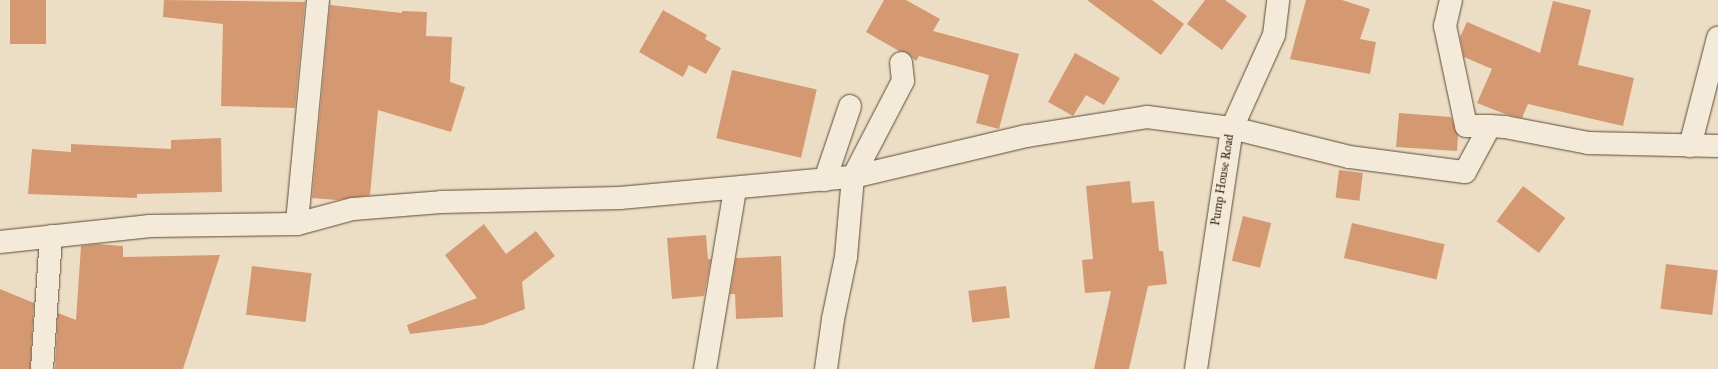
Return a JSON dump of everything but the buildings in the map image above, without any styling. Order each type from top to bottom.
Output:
[{"type":"street","points":[[297,224],[318,0]]},
{"type":"street","name":"Pump House Road","points":[[1196,369],[1232,128],[1274,35],[1278,0]]},
{"type":"street","points":[[1451,0],[1445,26],[1466,126],[1505,126],[1588,144],[1718,146]]},
{"type":"street","points":[[1690,146],[1718,38]]},
{"type":"street","points":[[826,369],[833,320],[846,257],[853,177],[903,81],[901,63]]},
{"type":"street","points":[[825,180],[850,106]]},
{"type":"street","points":[[0,242],[150,226],[297,224],[353,209],[441,202],[620,198],[735,189],[853,177],[1027,136],[1147,117],[1232,128],[1349,157],[1465,172],[1490,126]]},
{"type":"street","points":[[705,369],[735,189]]},
{"type":"street","points":[[42,369],[50,236]]}]
